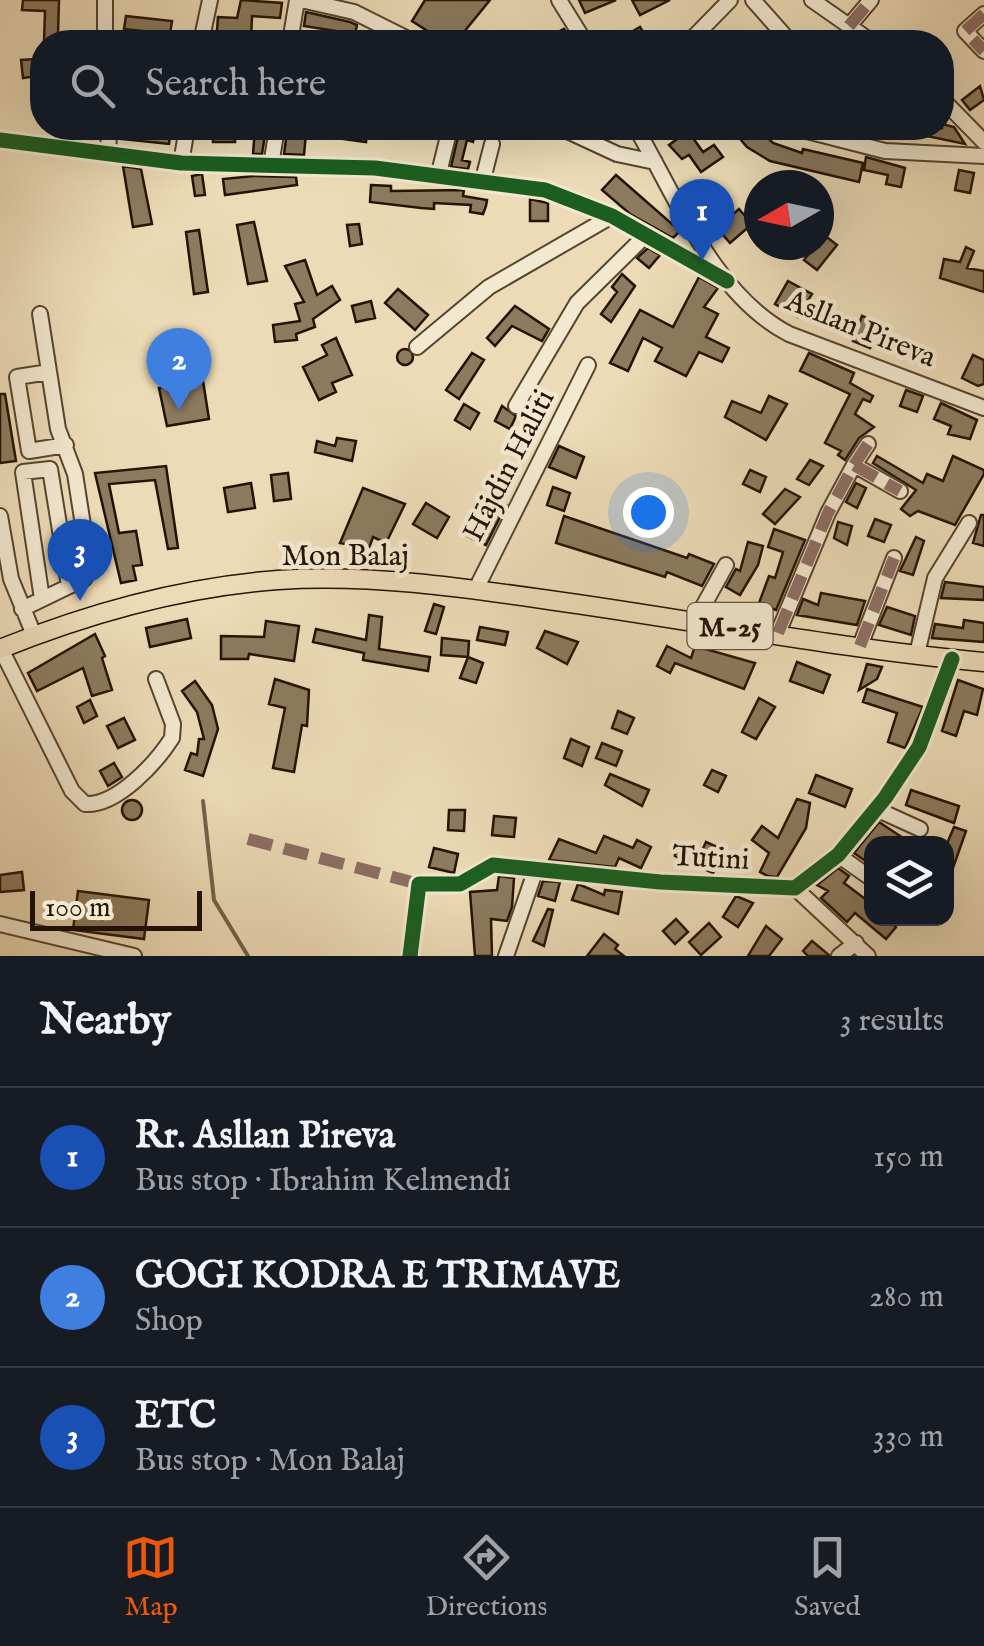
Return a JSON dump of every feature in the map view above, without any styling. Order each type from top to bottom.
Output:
[{"type":"main road","name":"Mon Balaj","points":[[0,649],[139,603],[246,583],[334,578],[476,590],[984,662]]},
{"type":"street","points":[[105,0],[105,30]]},
{"type":"street","points":[[204,30],[210,0]]},
{"type":"street","points":[[293,30],[299,0],[354,12],[390,30]]},
{"type":"street","points":[[559,0],[578,30]]},
{"type":"street","points":[[703,30],[730,0]]},
{"type":"street","points":[[753,0],[780,30]]},
{"type":"street","points":[[812,0],[855,30]]},
{"type":"street","points":[[849,26],[871,0]]},
{"type":"street","points":[[984,14],[966,31],[984,52]]},
{"type":"street","points":[[954,111],[984,142]]},
{"type":"street","points":[[0,140],[182,163],[375,168],[545,190],[612,216],[727,281]]},
{"type":"street","points":[[108,140],[108,152]]},
{"type":"street","points":[[182,163],[185,140]]},
{"type":"street","points":[[271,165],[275,140]]},
{"type":"street","points":[[438,176],[447,140]]},
{"type":"street","points":[[587,140],[617,154],[656,162]]},
{"type":"street","name":"Asllan Pireva","points":[[643,140],[727,281],[764,319],[790,334],[984,408]]},
{"type":"street","points":[[840,140],[885,152],[984,156]]},
{"type":"street","points":[[482,183],[492,144]]},
{"type":"street","points":[[417,346],[490,287],[612,216]]},
{"type":"street","points":[[516,406],[577,302],[645,236]]},
{"type":"street","points":[[22,609],[69,586],[90,570],[80,499],[60,435],[40,314]]},
{"type":"street","name":"Hajdin Haliti","points":[[476,590],[588,366]]},
{"type":"street","points":[[49,372],[17,377],[29,451],[66,445]]},
{"type":"street","points":[[778,633],[828,513],[868,444]]},
{"type":"street","points":[[854,465],[900,491]]},
{"type":"street","points":[[42,599],[23,472],[50,469],[69,586]]},
{"type":"street","points":[[0,516],[10,580],[34,636]]},
{"type":"street","points":[[917,654],[936,578],[969,524]]},
{"type":"street","points":[[860,646],[894,558]]},
{"type":"street","points":[[696,621],[726,565]]},
{"type":"street","points":[[0,649],[72,791],[85,804],[106,800],[130,782],[172,738],[173,724],[156,680]]},
{"type":"street","points":[[868,956],[794,888],[838,855],[919,747],[952,659]]},
{"type":"street","points":[[876,809],[920,828]]},
{"type":"street","points":[[838,855],[864,873]]},
{"type":"street","name":"Tutini","points":[[410,956],[419,884],[460,884],[493,864],[660,882],[794,888]]},
{"type":"street","points":[[506,956],[536,869]]},
{"type":"street","points":[[0,924],[134,956]]},
{"type":"street","points":[[840,956],[856,943]]},
{"type":"building","points":[[23,0],[59,0],[58,30],[44,30],[45,11],[22,10]]},
{"type":"building","points":[[241,0],[282,3],[280,18],[252,16],[251,30],[217,30],[218,17],[237,18]]},
{"type":"building","points":[[425,0],[490,0],[466,30],[426,30],[412,21]]},
{"type":"building","points":[[579,0],[616,0],[585,13]]},
{"type":"building","points":[[632,0],[670,0],[640,15]]},
{"type":"building","points":[[306,12],[357,25],[356,30],[304,26]]},
{"type":"building","points":[[126,16],[172,21],[171,30],[124,29]]},
{"type":"building","points":[[30,59],[30,77],[23,78],[21,60]]},
{"type":"building","points":[[980,86],[984,100],[970,110],[962,100]]},
{"type":"building","points":[[954,127],[965,144],[946,140],[954,140]]},
{"type":"building","points":[[131,140],[170,140],[169,144]]},
{"type":"building","points":[[254,140],[264,140],[262,154],[253,154]]},
{"type":"building","points":[[286,140],[305,140],[304,155],[284,154]]},
{"type":"building","points":[[457,140],[467,140],[462,160],[470,162],[468,169],[451,167]]},
{"type":"building","points":[[676,140],[694,140],[703,152],[714,145],[723,157],[701,172],[689,155],[682,159],[669,145]]},
{"type":"building","points":[[741,140],[770,140],[802,153],[803,149],[863,163],[859,182],[834,176],[834,170],[808,170],[770,161]]},
{"type":"building","points":[[866,157],[905,168],[901,187],[886,184],[888,175],[864,170]]},
{"type":"building","points":[[123,166],[141,169],[152,224],[133,227]]},
{"type":"building","points":[[959,170],[974,173],[970,193],[955,190]]},
{"type":"building","points":[[202,174],[205,195],[195,196],[192,176]]},
{"type":"building","points":[[616,175],[680,231],[673,238],[630,214],[602,190]]},
{"type":"building","points":[[296,177],[297,185],[225,195],[223,179]]},
{"type":"building","points":[[371,185],[391,186],[391,191],[464,190],[463,196],[487,200],[483,214],[470,212],[471,205],[434,203],[434,209],[370,202]]},
{"type":"building","points":[[530,199],[548,203],[548,221],[530,221]]},
{"type":"building","points":[[739,209],[744,215],[744,231],[730,243],[717,228]]},
{"type":"building","points":[[254,222],[267,281],[248,284],[237,225]]},
{"type":"building","points":[[359,224],[362,244],[350,246],[347,225]]},
{"type":"building","points":[[199,230],[208,292],[194,294],[186,232]]},
{"type":"building","points":[[966,247],[974,251],[967,268],[984,271],[984,292],[940,278],[944,259],[960,262]]},
{"type":"building","points":[[648,248],[660,255],[649,268],[637,258]]},
{"type":"building","points":[[305,260],[317,295],[332,286],[340,300],[313,319],[315,327],[296,334],[297,340],[275,342],[273,325],[300,321],[295,304],[304,302],[285,266]]},
{"type":"building","points":[[804,260],[825,260],[817,270]]},
{"type":"building","points":[[622,274],[635,286],[611,322],[601,314],[617,292],[612,287]]},
{"type":"building","points":[[699,277],[718,288],[704,307],[718,314],[706,337],[729,348],[722,362],[699,352],[686,376],[655,361],[662,348],[643,338],[628,371],[610,363],[640,310],[673,327]]},
{"type":"building","points":[[788,281],[812,294],[798,317],[775,304]]},
{"type":"building","points":[[398,289],[428,315],[415,330],[385,303]]},
{"type":"building","points":[[371,301],[375,318],[356,322],[352,306]]},
{"type":"building","points":[[515,306],[549,329],[542,341],[512,326],[495,346],[487,338]]},
{"type":"building","points":[[862,316],[880,323],[870,348],[853,341]]},
{"type":"building","points":[[336,338],[352,375],[332,383],[336,392],[319,400],[303,367],[327,355],[322,345]]},
{"type":"building","points":[[405,349],[413,357],[405,365],[397,357]]},
{"type":"building","points":[[472,353],[484,360],[459,399],[446,390]]},
{"type":"building","points":[[809,353],[854,373],[850,383],[873,396],[870,402],[863,399],[855,414],[874,427],[859,438],[845,460],[838,455],[841,451],[825,443],[850,394],[800,371]]},
{"type":"building","points":[[973,355],[984,360],[984,384],[978,386],[962,378]]},
{"type":"building","points":[[203,381],[209,419],[167,426],[159,388]]},
{"type":"building","points":[[906,390],[923,396],[917,412],[900,406]]},
{"type":"building","points":[[0,394],[5,394],[16,461],[0,463]]},
{"type":"building","points":[[769,396],[787,404],[766,440],[725,417],[732,401],[761,413]]},
{"type":"building","points":[[941,403],[977,420],[970,439],[948,434],[951,426],[934,419]]},
{"type":"building","points":[[464,404],[479,413],[470,429],[455,420]]},
{"type":"building","points":[[502,406],[516,416],[510,429],[495,421]]},
{"type":"building","points":[[516,429],[533,437],[526,452],[509,444]]},
{"type":"building","points":[[337,438],[356,441],[352,461],[315,452],[317,441],[335,446]]},
{"type":"building","points":[[559,446],[584,457],[576,478],[549,467]]},
{"type":"building","points":[[877,456],[923,483],[927,474],[943,481],[953,456],[984,470],[984,474],[955,525],[918,511],[910,516],[901,509],[916,490],[873,463]]},
{"type":"building","points":[[810,460],[823,466],[809,485],[797,479]]},
{"type":"building","points":[[166,466],[178,548],[168,549],[155,480],[109,484],[119,533],[136,531],[142,565],[133,566],[136,580],[121,583],[95,473]]},
{"type":"building","points":[[750,470],[766,477],[760,492],[743,484]]},
{"type":"building","points":[[288,473],[291,499],[274,501],[271,475]]},
{"type":"building","points":[[251,483],[255,508],[228,512],[224,488]]},
{"type":"building","points":[[856,483],[866,488],[857,508],[846,502]]},
{"type":"building","points":[[553,487],[570,493],[564,511],[547,505]]},
{"type":"building","points":[[363,488],[405,504],[386,543],[373,537],[369,548],[340,543]]},
{"type":"building","points":[[785,489],[800,497],[775,524],[763,514]]},
{"type":"building","points":[[483,494],[506,505],[486,545],[463,534]]},
{"type":"building","points":[[426,503],[449,517],[437,538],[413,524]]},
{"type":"building","points":[[984,515],[984,546],[973,543]]},
{"type":"building","points":[[564,516],[714,564],[702,586],[667,572],[665,577],[556,543]]},
{"type":"building","points":[[875,519],[891,525],[884,542],[868,536]]},
{"type":"building","points":[[838,522],[852,526],[847,545],[834,538]]},
{"type":"building","points":[[774,529],[805,540],[776,610],[759,603],[769,576],[775,578],[783,552],[768,547]]},
{"type":"building","points":[[916,537],[924,541],[913,575],[900,571]]},
{"type":"building","points":[[748,542],[763,546],[758,565],[740,595],[726,587],[736,569],[740,571]]},
{"type":"building","points":[[945,582],[984,587],[984,600],[941,598]]},
{"type":"building","points":[[821,593],[865,601],[857,625],[797,615],[803,599],[818,605]]},
{"type":"building","points":[[434,604],[444,607],[436,634],[425,631]]},
{"type":"building","points":[[887,607],[915,616],[911,635],[879,625]]},
{"type":"building","points":[[369,615],[382,617],[379,649],[430,657],[428,671],[363,660],[364,653],[313,642],[316,629],[366,640]]},
{"type":"building","points":[[187,619],[191,638],[150,647],[146,628]]},
{"type":"building","points":[[964,620],[984,623],[984,642],[932,638],[935,624],[963,628]]},
{"type":"building","points":[[266,621],[299,626],[294,661],[249,654],[248,659],[221,659],[221,636],[264,637]]},
{"type":"building","points":[[480,627],[508,632],[505,645],[477,640]]},
{"type":"building","points":[[545,631],[578,642],[567,664],[537,648]]},
{"type":"building","points":[[95,634],[105,656],[102,658],[112,690],[92,696],[83,668],[37,691],[28,673]]},
{"type":"building","points":[[442,638],[469,641],[468,657],[441,655]]},
{"type":"building","points":[[667,646],[691,658],[695,646],[755,663],[744,689],[675,663],[670,673],[657,666]]},
{"type":"building","points":[[468,657],[483,663],[476,683],[460,678]]},
{"type":"building","points":[[797,662],[830,675],[823,693],[790,681]]},
{"type":"building","points":[[867,664],[882,667],[877,679],[859,690]]},
{"type":"building","points":[[275,679],[309,690],[307,726],[302,725],[294,772],[273,768],[285,708],[269,704]]},
{"type":"building","points":[[958,680],[983,689],[977,715],[964,711],[956,736],[942,731]]},
{"type":"building","points":[[195,681],[212,705],[218,729],[203,776],[185,770],[191,753],[197,755],[199,739],[204,739],[197,712],[182,691]]},
{"type":"building","points":[[867,689],[923,707],[905,748],[888,742],[897,713],[863,702]]},
{"type":"building","points":[[759,698],[775,707],[756,739],[742,732]]},
{"type":"building","points":[[90,700],[97,716],[84,723],[77,707]]},
{"type":"building","points":[[618,711],[634,718],[627,734],[612,728]]},
{"type":"building","points":[[124,718],[135,740],[118,748],[107,726]]},
{"type":"building","points":[[571,739],[589,747],[582,766],[564,758]]},
{"type":"building","points":[[602,743],[622,751],[616,766],[596,758]]},
{"type":"building","points":[[114,763],[122,777],[108,786],[100,771]]},
{"type":"building","points":[[712,770],[726,776],[718,792],[704,785]]},
{"type":"building","points":[[610,774],[649,790],[642,806],[605,785]]},
{"type":"building","points":[[816,775],[852,789],[845,807],[809,793]]},
{"type":"building","points":[[911,790],[959,806],[954,823],[906,805]]},
{"type":"building","points":[[797,799],[810,803],[806,828],[777,877],[768,876],[760,872],[769,853],[752,840],[762,826],[778,838]]},
{"type":"building","points":[[128,800],[136,800],[142,810],[136,820],[128,820],[122,814],[122,806]]},
{"type":"building","points":[[449,810],[465,810],[464,831],[448,830]]},
{"type":"building","points":[[494,816],[516,818],[514,837],[492,835]]},
{"type":"building","points":[[879,822],[900,836],[868,836]]},
{"type":"building","points":[[954,827],[966,831],[954,865],[954,836],[950,836]]},
{"type":"building","points":[[604,836],[633,848],[637,840],[651,847],[641,868],[619,858],[615,867],[549,860],[559,839],[596,853]]},
{"type":"building","points":[[675,841],[701,853],[706,842],[724,850],[713,873],[675,856]]},
{"type":"building","points":[[864,841],[864,860],[854,853]]},
{"type":"building","points":[[434,848],[458,854],[454,873],[429,867]]},
{"type":"building","points":[[838,868],[849,876],[844,883],[864,898],[864,921],[855,913],[847,922],[821,898],[828,891],[817,885]]},
{"type":"building","points":[[22,872],[24,890],[0,892],[0,875]]},
{"type":"building","points":[[499,876],[514,878],[512,907],[507,921],[491,919],[492,956],[475,956],[470,892],[497,890]]},
{"type":"building","points":[[543,881],[560,882],[555,901],[538,896]]},
{"type":"building","points":[[578,884],[604,895],[605,890],[622,892],[618,914],[572,900]]},
{"type":"building","points":[[78,891],[149,900],[144,939],[73,930]]},
{"type":"building","points":[[736,896],[753,903],[738,927],[723,917]]},
{"type":"building","points":[[548,909],[553,910],[544,946],[533,941]]},
{"type":"building","points":[[676,919],[688,932],[675,944],[663,931]]},
{"type":"building","points":[[709,923],[721,937],[701,955],[689,942]]},
{"type":"building","points":[[766,926],[782,939],[769,956],[748,956]]},
{"type":"building","points":[[870,926],[895,926],[886,939]]},
{"type":"building","points":[[604,934],[618,945],[615,949],[624,956],[587,956]]},
{"type":"building","points":[[812,941],[829,956],[808,956],[803,951]]},
{"type":"waterway","points":[[203,801],[214,900],[248,956]]},
{"type":"marked path","points":[[849,26],[871,0]]},
{"type":"marked path","points":[[984,14],[965,31],[984,51]]},
{"type":"marked path","points":[[854,465],[868,444]]},
{"type":"marked path","points":[[778,633],[828,513],[854,465],[900,491]]},
{"type":"marked path","points":[[860,646],[894,558]]},
{"type":"marked path","points":[[248,839],[419,884]]},
{"type":"cycle path","points":[[0,140],[181,163],[375,168],[545,190],[612,216],[727,281]]},
{"type":"cycle path","points":[[410,956],[419,884],[460,884],[493,865],[660,882],[795,888],[838,855],[885,798],[919,747],[952,659]]},
{"type":"place","name":"Rr. Asllan Pireva","points":[[702,261]]},
{"type":"place","name":"GOGI KODRA E TRIMAVE","points":[[179,410]]},
{"type":"place","name":"ETC","points":[[80,601]]}]
